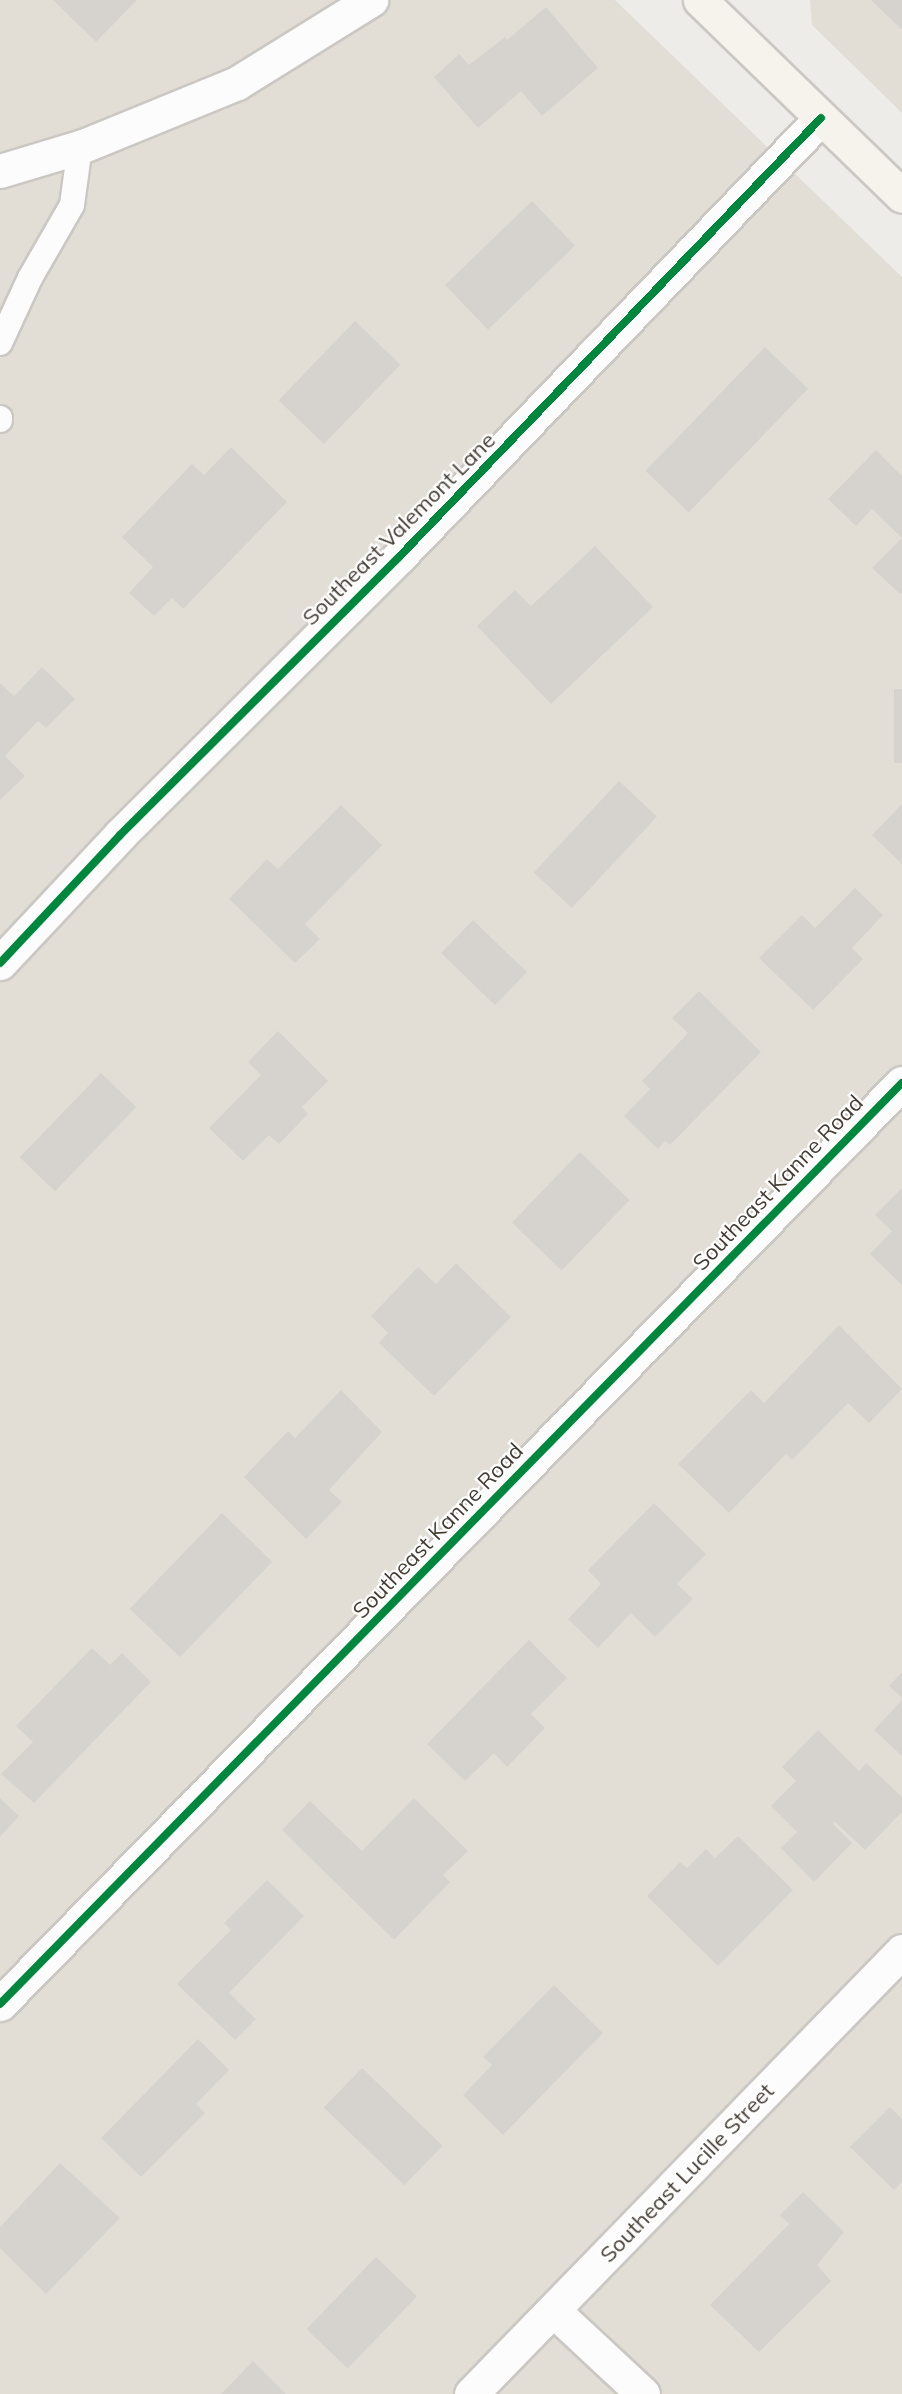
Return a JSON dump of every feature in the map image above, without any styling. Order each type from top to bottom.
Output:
[{"type":"street","points":[[0,171],[80,146],[237,83],[371,0]]},
{"type":"street","points":[[700,0],[902,196]]},
{"type":"street","name":"Southeast Valemont Lane","points":[[0,963],[128,827],[399,557],[821,118]]},
{"type":"street","name":"Southeast Kanne Road","points":[[0,2004],[902,1083]]},
{"type":"street","name":"Southeast Lucille Street","points":[[471,2394],[902,1951]]},
{"type":"street","points":[[553,2310],[643,2394]]},
{"type":"lane","points":[[0,343],[30,278],[72,205],[80,146]]},
{"type":"shaded area","points":[[0,0],[615,0],[902,277],[902,2394],[0,2394]]},
{"type":"shaded area","points":[[810,0],[902,0],[902,113],[812,25]]},
{"type":"building","points":[[53,0],[137,0],[96,42]]},
{"type":"building","points":[[871,0],[902,0],[902,29],[900,28]]},
{"type":"building","points":[[546,7],[598,68],[542,116],[521,91],[478,128],[434,77],[459,54],[469,65],[505,37],[507,40]]},
{"type":"building","points":[[532,201],[575,246],[488,330],[445,285]]},
{"type":"building","points":[[355,321],[400,365],[324,444],[279,400]]},
{"type":"building","points":[[765,347],[808,389],[689,512],[646,471]]},
{"type":"building","points":[[231,447],[287,502],[183,609],[172,598],[154,616],[129,593],[153,567],[122,537],[192,464],[204,475]]},
{"type":"building","points":[[876,450],[902,476],[902,538],[872,509],[856,526],[828,499]]},
{"type":"building","points":[[902,538],[902,592],[900,594],[872,568]]},
{"type":"building","points":[[595,546],[653,607],[551,704],[477,626],[515,590],[531,606]]},
{"type":"building","points":[[42,667],[75,699],[46,728],[38,721],[5,756],[25,776],[0,800],[0,683],[14,696]]},
{"type":"building","points":[[894,689],[902,689],[902,763],[894,763]]},
{"type":"building","points":[[619,781],[657,816],[572,908],[534,872]]},
{"type":"building","points":[[902,804],[902,864],[872,835]]},
{"type":"building","points":[[341,805],[382,845],[305,924],[320,939],[295,963],[229,899],[267,859],[278,869]]},
{"type":"building","points":[[855,888],[883,915],[852,948],[863,959],[813,1010],[759,958],[802,915],[815,928]]},
{"type":"building","points":[[473,920],[527,972],[495,1005],[441,953]]},
{"type":"building","points":[[699,991],[761,1052],[670,1145],[665,1141],[658,1149],[624,1116],[650,1089],[642,1081],[688,1033],[672,1018]]},
{"type":"building","points":[[278,1031],[328,1081],[302,1107],[308,1114],[279,1144],[269,1135],[243,1161],[209,1128],[261,1075],[248,1062]]},
{"type":"building","points":[[101,1073],[136,1107],[55,1191],[20,1157]]},
{"type":"building","points":[[580,1152],[630,1200],[562,1270],[512,1222]]},
{"type":"building","points":[[902,1188],[902,1285],[870,1254],[892,1231],[875,1215]]},
{"type":"building","points":[[456,1263],[511,1317],[434,1396],[379,1343],[388,1333],[371,1316],[418,1267],[436,1284]]},
{"type":"building","points":[[839,1325],[902,1389],[869,1423],[848,1403],[792,1460],[786,1454],[729,1513],[678,1464],[751,1390],[764,1403]]},
{"type":"building","points":[[341,1390],[382,1432],[329,1490],[342,1502],[306,1539],[244,1477],[288,1431],[295,1438]]},
{"type":"building","points":[[654,1503],[706,1554],[677,1584],[693,1599],[655,1637],[631,1613],[598,1648],[568,1619],[601,1584],[588,1570]]},
{"type":"building","points":[[222,1513],[272,1562],[180,1657],[130,1609]]},
{"type":"building","points":[[529,1640],[567,1678],[531,1714],[545,1728],[507,1767],[494,1753],[465,1781],[427,1744]]},
{"type":"building","points":[[92,1648],[110,1665],[122,1653],[151,1682],[34,1803],[1,1774],[33,1742],[16,1726]]},
{"type":"building","points":[[902,1672],[902,1698],[889,1686]]},
{"type":"building","points":[[902,1700],[902,1756],[874,1730]]},
{"type":"building","points":[[818,1730],[859,1771],[866,1763],[902,1797],[902,1812],[865,1850],[835,1822],[833,1824],[852,1843],[814,1882],[781,1848],[797,1832],[771,1806],[796,1781],[782,1767]]},
{"type":"building","points":[[0,1798],[19,1816],[0,1837]]},
{"type":"building","points":[[414,1798],[468,1851],[443,1875],[450,1882],[394,1940],[282,1830],[310,1801],[362,1851]]},
{"type":"building","points":[[738,1836],[793,1890],[718,1966],[647,1896],[680,1862],[687,1868],[706,1849],[715,1858]]},
{"type":"building","points":[[267,1880],[304,1916],[229,1993],[256,2019],[235,2040],[177,1984],[231,1930],[224,1923]]},
{"type":"building","points":[[554,1985],[603,2033],[503,2135],[463,2095],[492,2065],[483,2057]]},
{"type":"building","points":[[198,2039],[229,2070],[196,2104],[205,2113],[141,2177],[101,2138]]},
{"type":"building","points":[[362,2068],[443,2146],[404,2185],[324,2108]]},
{"type":"building","points":[[890,2107],[902,2119],[902,2182],[894,2190],[850,2147]]},
{"type":"building","points":[[60,2163],[120,2218],[46,2294],[0,2248],[0,2227]]},
{"type":"building","points":[[803,2192],[844,2232],[817,2265],[831,2281],[759,2352],[710,2305],[789,2224],[780,2215]]},
{"type":"building","points":[[376,2257],[417,2297],[348,2369],[307,2329]]},
{"type":"building","points":[[253,2361],[286,2394],[221,2394]]},
{"type":"cycle path","points":[[0,963],[120,835],[399,557],[821,118]]},
{"type":"cycle path","points":[[0,2004],[902,1083]]}]
